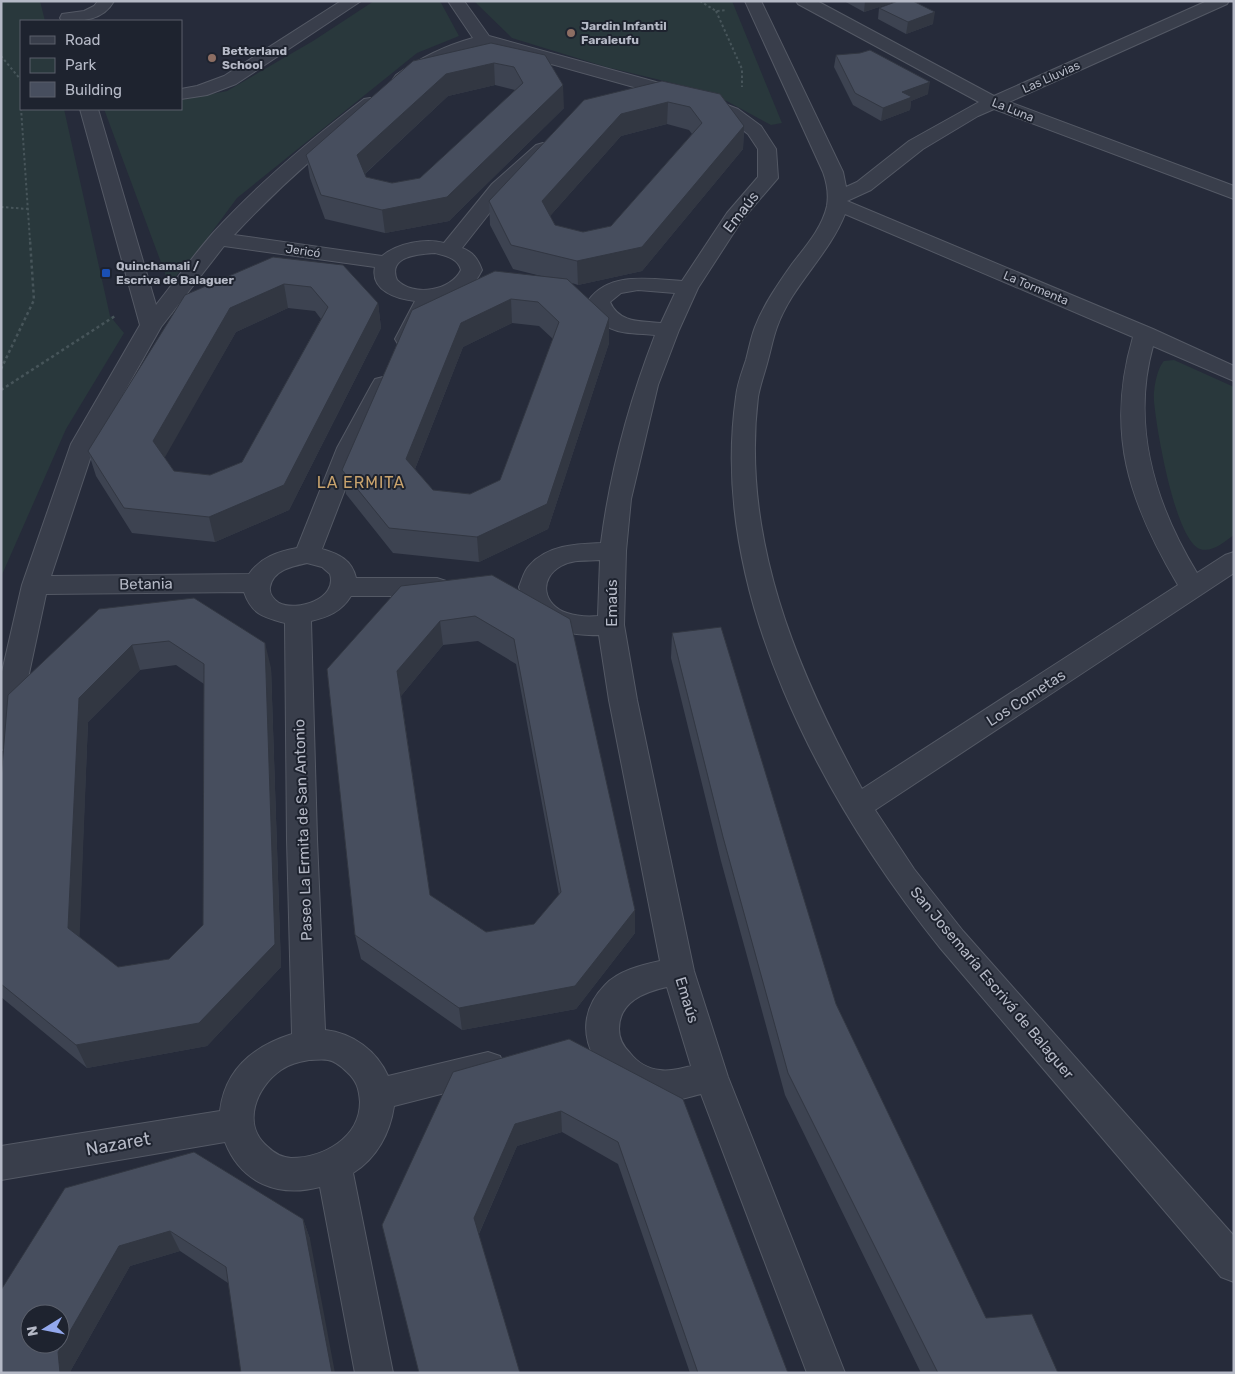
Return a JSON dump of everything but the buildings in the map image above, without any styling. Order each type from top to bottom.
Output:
[{"type":"street","points":[[64,1],[68,19],[94,12],[104,6],[106,1]]},
{"type":"street","points":[[182,94],[201,91],[230,80],[353,1]]},
{"type":"street","points":[[1,739],[35,585],[83,444],[151,324],[219,239],[273,183],[320,141],[433,57],[483,40],[456,1]]},
{"type":"street","points":[[753,1],[833,172],[838,200]]},
{"type":"street","name":"La Luna","points":[[804,1],[994,103],[1234,193]]},
{"type":"street","name":"Las Lluvias","points":[[838,200],[864,186],[892,162],[939,130],[994,103],[1221,1]]},
{"type":"street","name":"Emaús","points":[[483,40],[615,85],[690,97],[732,113],[755,130],[767,149],[768,178],[734,217],[688,288],[668,330],[644,394],[619,499],[613,551],[611,625],[625,710],[678,971],[710,1077],[826,1373]]},
{"type":"street","points":[[89,110],[151,324]]},
{"type":"street","points":[[450,249],[498,188],[557,136]]},
{"type":"street","name":"La Tormenta","points":[[838,200],[1234,374]]},
{"type":"street","name":"San Josemaría Escrivá de Balaguer","points":[[838,200],[827,230],[784,294],[766,328],[755,362],[746,405],[743,444],[744,487],[755,560],[780,648],[813,725],[832,763],[888,856],[952,940],[1234,1264]]},
{"type":"street","name":"Jericó","points":[[219,239],[387,263]]},
{"type":"street","points":[[421,248],[450,249],[462,254],[479,280],[454,290],[428,296],[400,292],[390,286],[384,279],[383,271],[387,263],[395,256],[421,248]]},
{"type":"street","points":[[668,330],[620,325],[590,300],[614,288],[638,284],[688,288]]},
{"type":"street","points":[[307,554],[349,448],[428,296]]},
{"type":"street","points":[[1145,334],[1132,376],[1130,402],[1137,459],[1155,518],[1167,545],[1193,588]]},
{"type":"street","points":[[611,625],[589,626],[559,621],[538,607],[522,587],[552,560],[571,554],[613,551]]},
{"type":"street","points":[[307,554],[321,556],[332,561],[340,568],[344,577],[343,587],[337,597],[327,606],[313,612],[298,615],[282,614],[269,610],[260,602],[255,593],[256,583],[260,574],[280,559],[307,554]]},
{"type":"street","name":"Los Cometas","points":[[858,807],[1234,561]]},
{"type":"street","name":"Betania","points":[[35,585],[256,583]]},
{"type":"street","points":[[343,587],[462,587]]},
{"type":"street","name":"Paseo La Ermita de San Antonio","points":[[298,615],[302,839],[310,1045]]},
{"type":"street","points":[[678,971],[634,982],[615,996],[589,1042],[634,1079],[661,1086],[710,1077]]},
{"type":"street","points":[[310,1045],[329,1046],[347,1052],[362,1062],[373,1077],[378,1094],[377,1114],[369,1135],[354,1153],[334,1166],[312,1174],[289,1175],[269,1169],[252,1158],[241,1143],[235,1124],[238,1102],[248,1081],[265,1063],[286,1050],[310,1045]]},
{"type":"street","points":[[378,1094],[518,1060]]},
{"type":"street","name":"Nazaret","points":[[1,1163],[235,1124]]},
{"type":"street","points":[[334,1166],[374,1373]]},
{"type":"path","points":[[716,11],[742,69],[742,98],[755,130]]},
{"type":"path","points":[[1,56],[20,79]]},
{"type":"path","points":[[1,369],[34,300],[21,110]]},
{"type":"path","points":[[1,207],[28,209]]},
{"type":"path","points":[[1,390],[142,298]]},
{"type":"green space","points":[[1,1],[40,1],[45,20],[20,20],[20,110],[64,110],[110,316],[124,333],[66,429],[1,577]]},
{"type":"green space","points":[[374,1],[440,1],[459,36],[417,53],[237,198],[197,252],[169,284],[104,110],[182,110],[182,100],[227,91],[313,41]]},
{"type":"green space","points":[[474,1],[732,1],[782,123],[771,125],[710,92],[606,67],[512,38]]},
{"type":"green space","points":[[1174,360],[1234,387],[1234,535],[1218,546],[1204,550],[1191,541],[1183,526],[1168,481],[1159,434],[1154,401],[1156,380],[1159,369],[1164,361]]},
{"type":"place","name":"Jardin Infantil Faraleufu","points":[[571,33]]},
{"type":"place","name":"Betterland School","points":[[212,58]]},
{"type":"place","name":"Quinchamali / Escriva de Balaguer","points":[[106,273]]},
{"type":"district","name":"LA ERMITA","points":[[361,482]]}]
